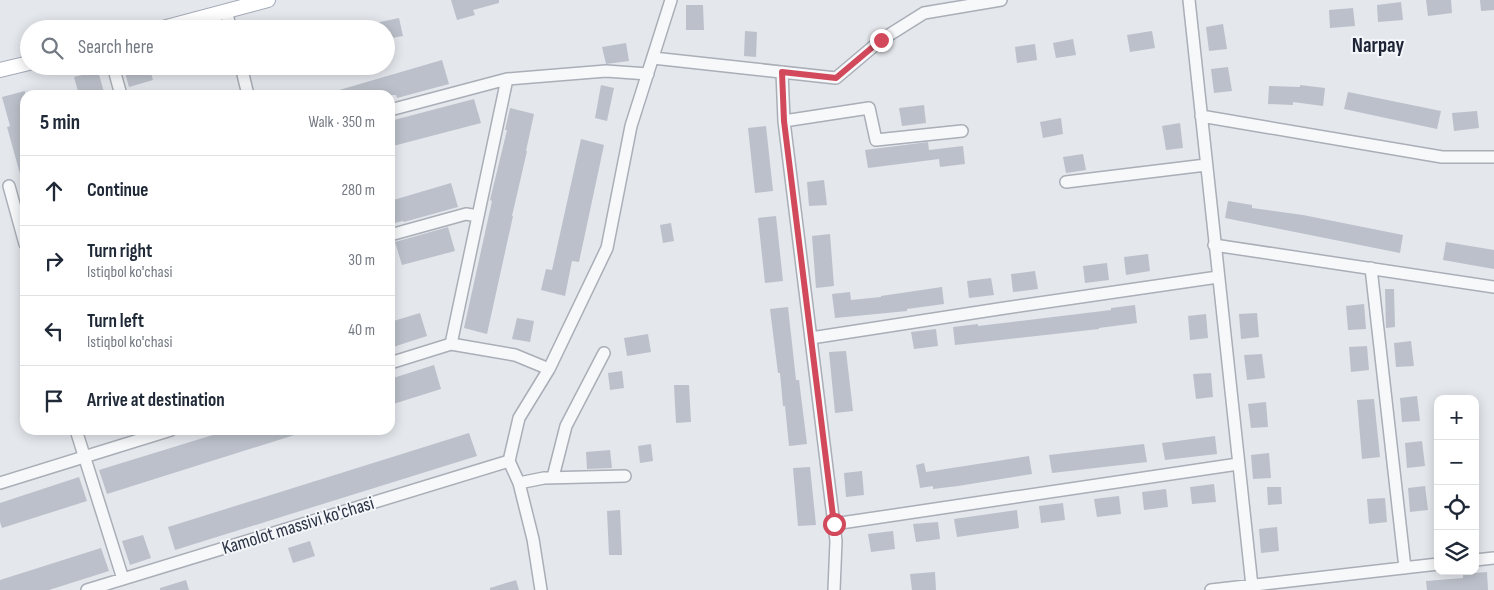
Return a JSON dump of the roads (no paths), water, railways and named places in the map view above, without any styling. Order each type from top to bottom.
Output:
[{"type":"main road","points":[[192,20],[268,0]]},
{"type":"main road","points":[[0,70],[20,65]]},
{"type":"street","points":[[541,590],[525,481],[509,461],[519,418],[549,369],[607,248],[631,126],[671,0]]},
{"type":"street","points":[[654,58],[836,78],[881,40],[924,13],[1001,0]]},
{"type":"street","points":[[1189,0],[1251,588]]},
{"type":"street","points":[[226,11],[228,20]]},
{"type":"street","points":[[395,109],[507,79],[606,71],[648,74]]},
{"type":"street","points":[[782,72],[784,121],[836,541],[834,590]]},
{"type":"street","points":[[115,75],[120,90]]},
{"type":"street","points":[[243,75],[247,90]]},
{"type":"street","points":[[451,344],[507,79]]},
{"type":"street","points":[[784,121],[869,108],[876,140],[962,131]]},
{"type":"street","points":[[1201,116],[1442,157],[1494,157]]},
{"type":"street","points":[[1066,182],[1206,165]]},
{"type":"street","points":[[9,186],[20,226]]},
{"type":"street","points":[[395,234],[466,214],[478,216]]},
{"type":"street","points":[[1214,245],[1494,287]]},
{"type":"street","points":[[1371,268],[1405,568]]},
{"type":"street","points":[[811,338],[1218,277]]},
{"type":"street","points":[[395,361],[451,344],[515,355],[549,369]]},
{"type":"street","points":[[548,478],[566,426],[604,352]]},
{"type":"street","points":[[77,435],[123,579]]},
{"type":"street","points":[[0,483],[156,435]]},
{"type":"street","name":"Kamolot massivi ko'chasi","points":[[87,590],[509,461]]},
{"type":"street","points":[[834,524],[1238,464]]},
{"type":"street","points":[[525,481],[548,478],[625,476]]},
{"type":"street","points":[[1479,560],[1494,558]]},
{"type":"street","points":[[1212,590],[1251,588],[1434,564]]},
{"type":"district","name":"Narpay","points":[[1378,45]]}]
